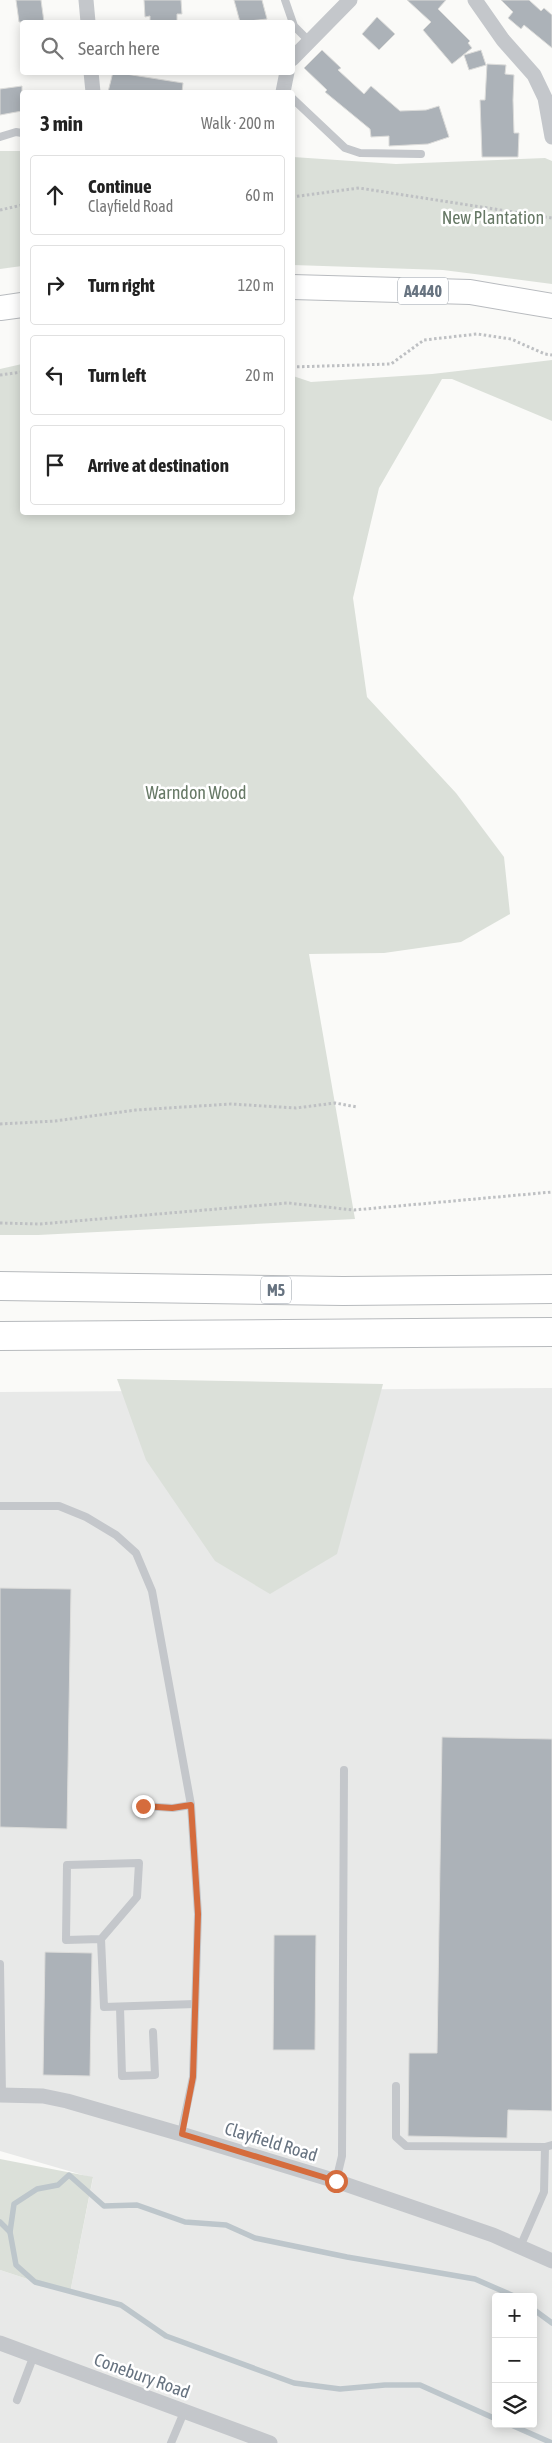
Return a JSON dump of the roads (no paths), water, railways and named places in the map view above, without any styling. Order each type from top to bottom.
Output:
[{"type":"highway","name":"M5","points":[[0,1286],[343,1291],[552,1289]]},
{"type":"highway","points":[[0,1336],[552,1332]]},
{"type":"main road","name":"A4440","points":[[295,287],[470,292],[552,306]]},
{"type":"main road","points":[[0,308],[20,305]]},
{"type":"street","points":[[86,0],[88,20]]},
{"type":"street","points":[[295,56],[350,0]]},
{"type":"street","points":[[475,0],[503,40],[534,75],[544,98],[552,137]]},
{"type":"street","points":[[91,75],[93,90]]},
{"type":"street","points":[[287,75],[287,90]]},
{"type":"street","name":"Clayfield Road","points":[[1,2095],[43,2096],[67,2101],[182,2134],[336,2181],[493,2235],[552,2261]]},
{"type":"street","name":"Conebury Road","points":[[0,2343],[270,2443]]},
{"type":"lane","points":[[285,0],[292,20]]},
{"type":"lane","points":[[295,27],[309,41]]},
{"type":"lane","points":[[295,101],[345,148],[360,153],[422,154]]},
{"type":"lane","points":[[0,137],[20,133]]},
{"type":"lane","points":[[0,1506],[59,1506],[86,1517],[116,1535],[136,1554],[152,1591],[191,1805],[198,1914],[193,2077],[182,2134]]},
{"type":"lane","points":[[336,2181],[342,2156],[344,1770]]},
{"type":"lane","points":[[143,1806],[172,1808],[191,1805]]},
{"type":"lane","points":[[101,1939],[66,1940],[67,1865],[140,1863],[137,1897],[101,1939],[104,2007],[195,2004]]},
{"type":"lane","points":[[0,1964],[1,2095]]},
{"type":"lane","points":[[120,2006],[122,2076],[154,2075],[153,2032]]},
{"type":"lane","points":[[396,2086],[396,2137],[406,2146],[548,2146],[544,2192],[520,2247]]},
{"type":"lane","points":[[17,2400],[34,2355]]},
{"type":"lane","points":[[171,2443],[184,2412]]},
{"type":"waterway","points":[[0,2222],[10,2232],[14,2204],[37,2189],[58,2185],[69,2175],[104,2206],[137,2205],[185,2222],[226,2225],[255,2238],[347,2257],[475,2279],[507,2293]]},
{"type":"waterway","points":[[10,2232],[16,2265],[35,2282],[121,2305],[166,2336],[294,2383],[340,2389],[385,2385],[420,2385],[492,2417]]},
{"type":"waterway","points":[[537,2312],[552,2323]]},
{"type":"waterway","points":[[518,2428],[552,2443]]},
{"type":"park label","name":"New Plantation","points":[[493,218]]},
{"type":"park label","name":"Warndon Wood","points":[[196,793]]}]
